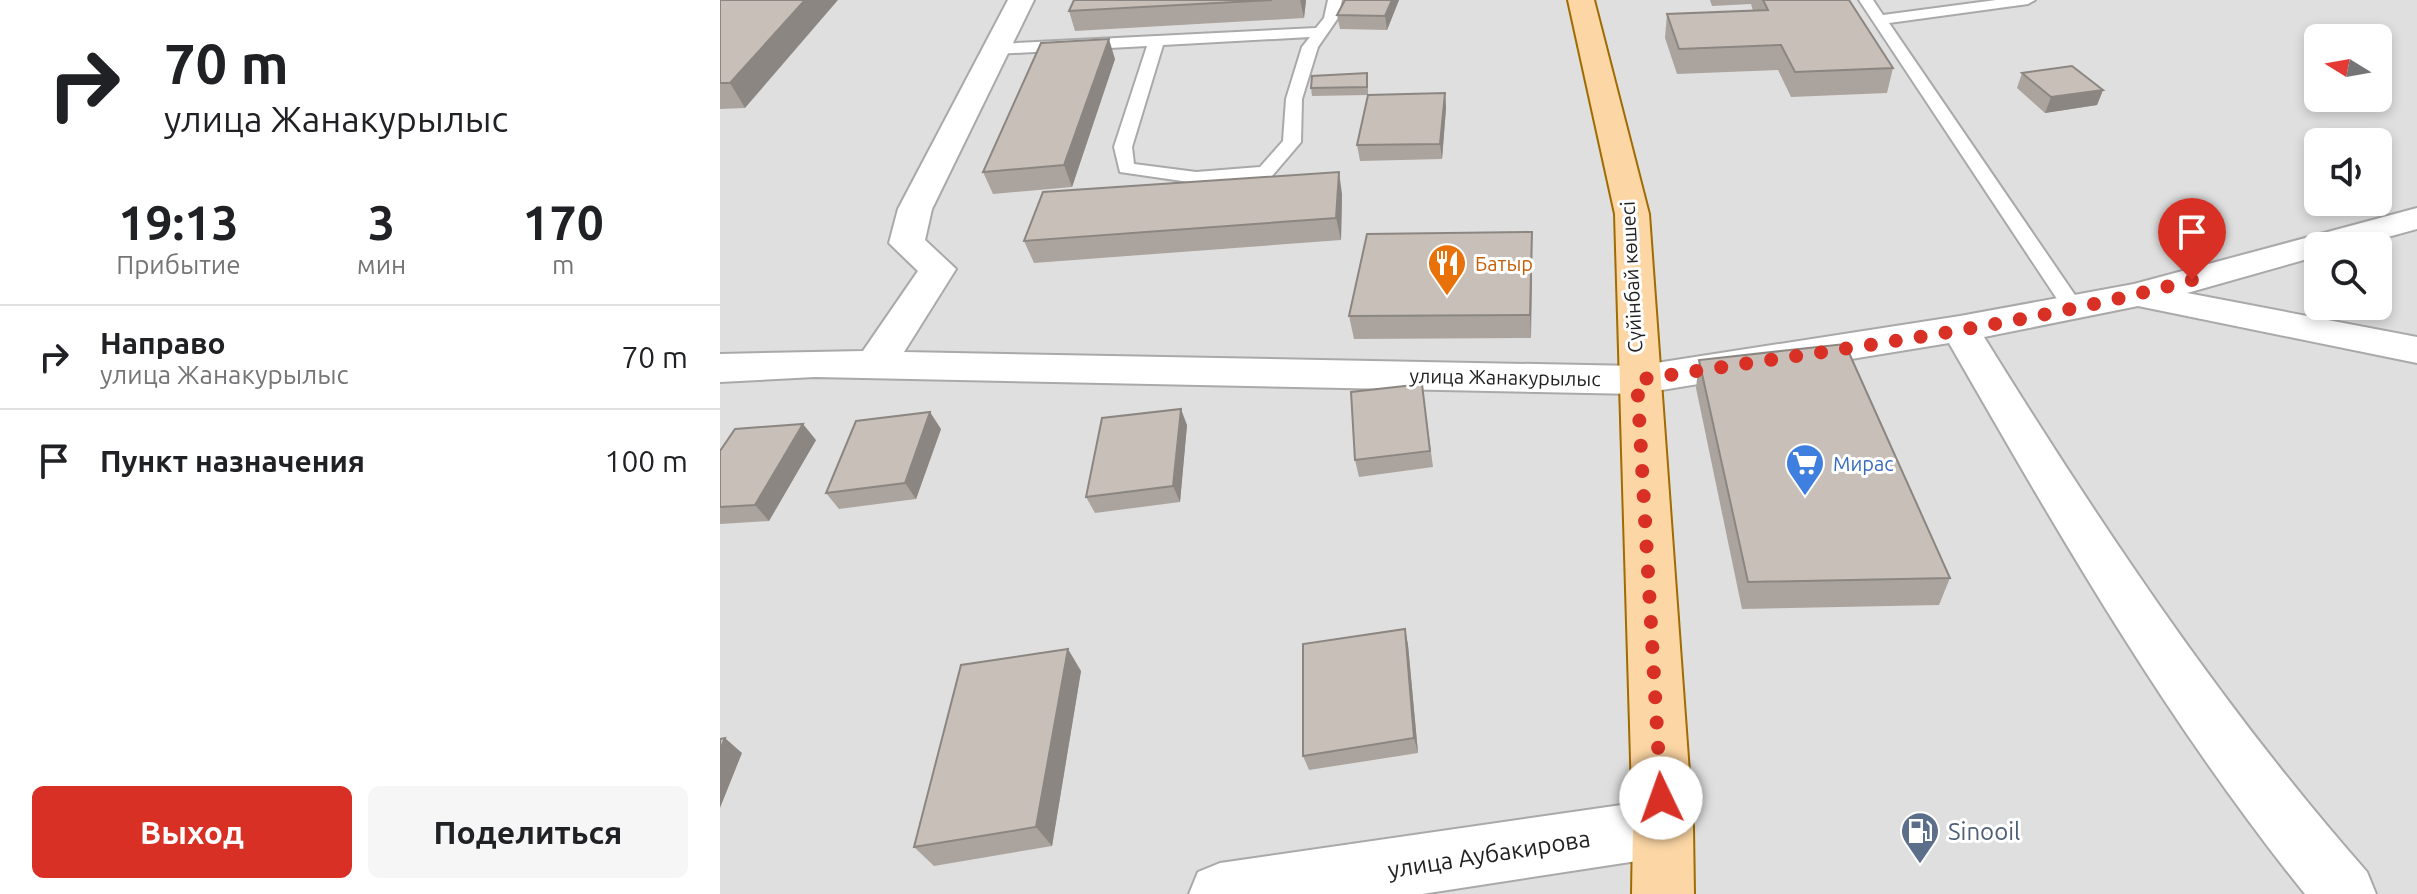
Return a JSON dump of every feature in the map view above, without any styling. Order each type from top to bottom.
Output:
[{"type":"main road","name":"Сүйінбай көшесі","points":[[1581,0],[1632,214],[1637,380],[1663,828],[1663,894]]},
{"type":"street","points":[[875,365],[938,269],[907,243],[915,209],[1021,0]]},
{"type":"street","name":"улица Жанакурылыс","points":[[720,368],[815,364],[1637,380],[1960,329],[2136,295],[2417,218]]},
{"type":"street","points":[[2136,295],[2417,350]]},
{"type":"street","points":[[1960,329],[2072,517],[2180,686],[2345,894]]},
{"type":"street","name":"улица Аубакирова","points":[[1220,894],[1663,828]]},
{"type":"lane","points":[[1156,42],[1123,147],[1126,168],[1163,177],[1218,179],[1266,172],[1292,142],[1294,99],[1310,47],[1331,18],[1335,0]]},
{"type":"lane","points":[[1866,0],[2072,306]]},
{"type":"lane","points":[[1921,0],[1931,13]]},
{"type":"lane","points":[[1879,20],[2028,0]]},
{"type":"lane","points":[[996,49],[1321,32]]},
{"type":"shaded area","points":[[720,0],[2417,0],[2417,894],[720,894]]},
{"type":"building","points":[[720,0],[805,0],[730,83],[720,83]]},
{"type":"building","points":[[1074,0],[1272,0],[1069,11]]},
{"type":"building","points":[[1345,0],[1392,0],[1385,16],[1337,15]]},
{"type":"building","points":[[1763,0],[1849,0],[1893,68],[1795,72],[1781,45],[1679,49],[1667,14],[1768,10]]},
{"type":"building","points":[[1109,39],[1064,165],[983,172],[1041,43]]},
{"type":"building","points":[[2072,66],[2103,90],[2051,97],[2022,73]]},
{"type":"building","points":[[1367,73],[1367,87],[1311,88],[1312,76]]},
{"type":"building","points":[[1445,93],[1440,144],[1357,145],[1368,95]]},
{"type":"building","points":[[1339,172],[1336,218],[1024,241],[1043,192]]},
{"type":"building","name":"Батыр","points":[[1532,232],[1530,315],[1349,316],[1367,234]]},
{"type":"building","name":"Мирас","points":[[1845,344],[1950,578],[1748,582],[1699,360]]},
{"type":"building","points":[[1422,384],[1430,451],[1355,460],[1351,392]]},
{"type":"building","points":[[1181,409],[1173,486],[1086,497],[1102,418]]},
{"type":"building","points":[[930,412],[905,483],[826,493],[856,421]]},
{"type":"building","points":[[803,424],[755,505],[720,507],[720,451],[735,429]]},
{"type":"building","points":[[1405,629],[1414,738],[1303,756],[1303,644]]},
{"type":"building","points":[[1068,649],[1036,827],[914,847],[961,665]]},
{"type":"place","name":"Батыр","points":[[1447,297]]},
{"type":"place","name":"Мирас","points":[[1805,497]]},
{"type":"place","name":"Sinooil","points":[[1920,865]]},
{"type":"route","points":[[1661,798],[1637,380],[1960,329],[2136,295],[2192,280]]}]
